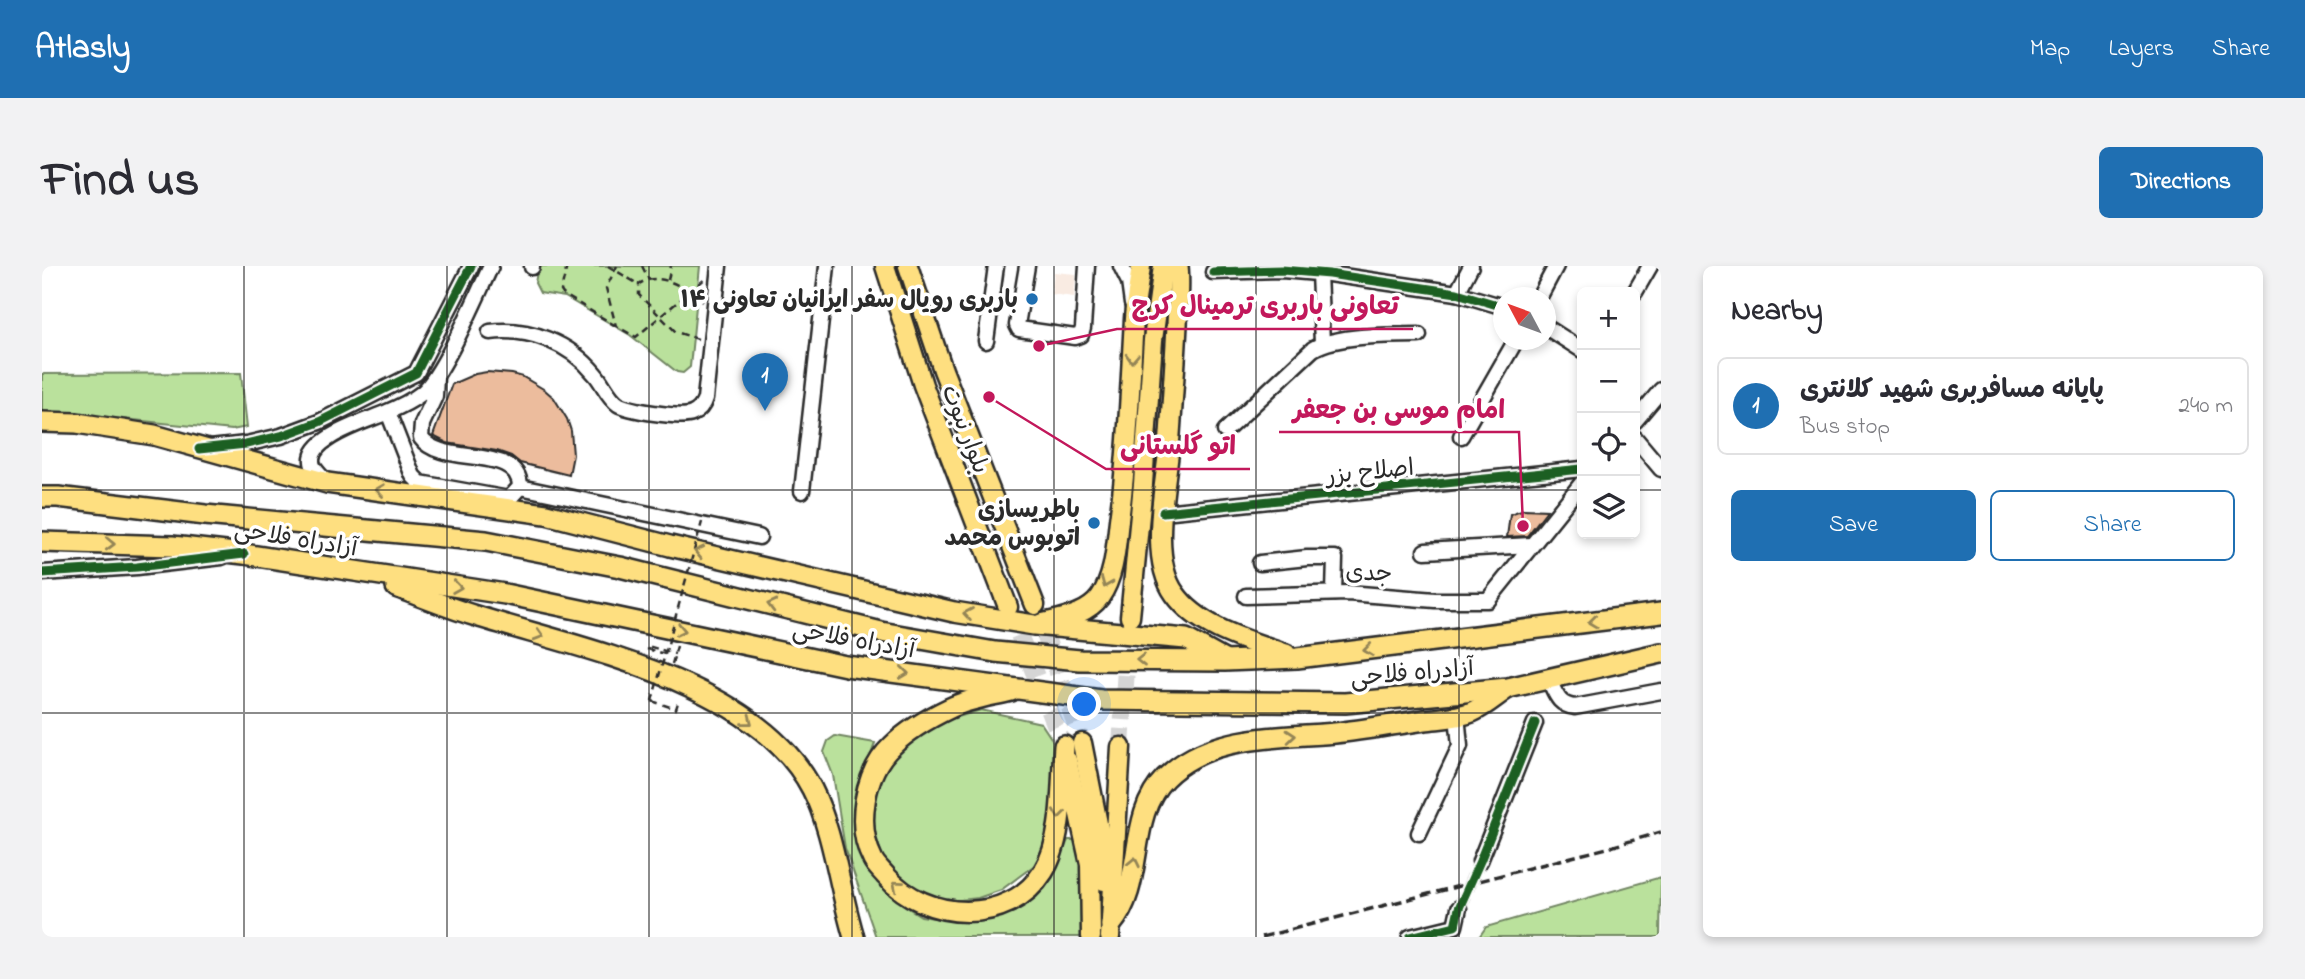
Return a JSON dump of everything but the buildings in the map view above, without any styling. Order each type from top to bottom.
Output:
[{"type":"highway","points":[[1178,266],[1176,342],[1163,512],[1163,573],[1175,594],[1191,611],[1240,638],[1297,658]]},
{"type":"highway","points":[[42,422],[77,423],[154,435],[327,482],[546,514],[954,612],[1034,625],[1186,639],[1225,661]]},
{"type":"highway","name":"آزادراه فلاحی","points":[[42,498],[58,497],[352,530],[486,541],[620,568],[881,632],[995,652],[1080,660],[1225,661],[1297,658],[1661,613]]},
{"type":"highway","name":"آزادراه فلاحی","points":[[42,542],[172,546],[244,554],[505,594],[846,666],[1101,700],[1345,703],[1508,688],[1661,653]]},
{"type":"highway","points":[[359,573],[472,615],[617,658],[684,683],[734,710],[768,736],[795,762],[813,790],[854,937]]},
{"type":"highway","points":[[1022,688],[953,707],[928,720],[890,747],[878,764],[866,796],[864,830],[873,861],[893,884],[921,903],[950,911],[977,912],[1002,906],[1023,895],[1044,872],[1054,846],[1073,745]]},
{"type":"highway","points":[[1111,931],[1127,892],[1147,802],[1163,779],[1185,761],[1235,743],[1339,732],[1472,712],[1508,688]]},
{"type":"main road","name":"بلوار نبوت","points":[[885,266],[923,385],[1008,607]]},
{"type":"main road","name":"بلوار نبوت","points":[[908,266],[943,370],[1035,605]]},
{"type":"main road","points":[[1034,625],[1072,617],[1090,607],[1107,584],[1115,556],[1124,486],[1134,314],[1141,266]]},
{"type":"main road","points":[[1130,617],[1153,340],[1163,266]]},
{"type":"main road","points":[[1073,745],[1101,839],[1106,919],[1111,931]]},
{"type":"main road","points":[[1073,745],[1090,864],[1091,937]]},
{"type":"main road","points":[[1111,931],[1121,747]]},
{"type":"street","points":[[199,449],[246,444],[281,436],[319,422],[416,373],[471,266]]},
{"type":"street","points":[[319,422],[316,429],[319,436],[327,438],[388,412],[422,393],[436,377],[491,266]]},
{"type":"street","points":[[802,491],[827,266]]},
{"type":"street","points":[[986,341],[996,266]]},
{"type":"street","points":[[1027,266],[1017,325],[1019,329],[1076,337],[1081,335],[1083,328],[1087,266]]},
{"type":"street","points":[[1121,266],[1129,282],[1134,314]]},
{"type":"street","points":[[1457,293],[1471,266]]},
{"type":"street","points":[[1545,287],[1556,266]]},
{"type":"street","points":[[1638,287],[1650,266]]},
{"type":"street","points":[[1321,270],[1322,343]]},
{"type":"street","points":[[1213,272],[1321,270],[1457,293],[1493,303]]},
{"type":"street","points":[[490,332],[520,331],[548,339],[583,362],[613,399],[624,406],[688,416],[698,411],[705,399],[714,271]]},
{"type":"street","points":[[1556,334],[1577,347]]},
{"type":"street","points":[[1225,431],[1322,343],[1419,335]]},
{"type":"street","points":[[1461,436],[1510,350]]},
{"type":"street","points":[[436,377],[435,396],[420,432],[424,442],[432,449],[501,462],[518,473],[520,487]]},
{"type":"street","points":[[1640,415],[1661,390]]},
{"type":"street","points":[[388,412],[413,476],[421,483],[509,499],[520,487]]},
{"type":"street","points":[[327,482],[313,466],[312,457],[315,449],[331,436]]},
{"type":"street","points":[[1640,444],[1661,469]]},
{"type":"street","name":"اصلاح بزر","points":[[1163,512],[1577,470]]},
{"type":"street","points":[[520,487],[759,537]]},
{"type":"street","points":[[1425,551],[1531,545],[1577,489]]},
{"type":"street","name":"جدی","points":[[1247,596],[1334,593],[1435,600],[1488,600],[1531,545]]},
{"type":"street","points":[[42,573],[136,568],[244,554]]},
{"type":"street","points":[[1260,563],[1307,558],[1342,558],[1334,593]]},
{"type":"street","points":[[1549,680],[1558,700],[1566,706],[1576,707],[1661,691]]},
{"type":"street","points":[[1419,833],[1460,746],[1457,715]]},
{"type":"street","points":[[1480,861],[1535,723]]},
{"type":"street","points":[[1410,937],[1454,931],[1459,908]]},
{"type":"path","points":[[567,266],[561,291],[563,294],[636,337],[714,271]]},
{"type":"path","points":[[608,266],[639,284]]},
{"type":"path","points":[[616,326],[606,288],[617,266]]},
{"type":"path","points":[[642,266],[649,280]]},
{"type":"path","points":[[668,280],[671,266]]},
{"type":"path","points":[[639,284],[649,280],[668,280],[705,304]]},
{"type":"path","points":[[639,284],[639,295],[661,318],[681,335],[698,339],[701,337]]},
{"type":"path","points":[[676,709],[652,701],[702,522]]},
{"type":"path","points":[[668,677],[683,630]]},
{"type":"path","points":[[665,654],[647,649],[648,646],[675,654]]},
{"type":"shaded area","points":[[1054,272],[1076,274],[1074,297],[1051,294]]},
{"type":"green space","points":[[538,266],[700,266],[690,367],[683,373],[677,372],[630,335],[565,297],[540,293],[535,283]]},
{"type":"green space","points":[[241,373],[247,427],[232,430],[84,415],[42,415],[42,374]]},
{"type":"green space","points":[[981,710],[1041,723],[1055,744],[1049,849],[1036,864],[1001,890],[978,898],[943,902],[899,881],[884,861],[874,831],[874,794],[885,763],[925,727]]},
{"type":"green space","points":[[835,736],[875,743],[857,794],[864,853],[874,878],[902,904],[921,916],[948,920],[978,918],[1033,895],[1058,864],[1068,840],[1076,840],[1080,858],[1083,937],[876,937],[845,848],[833,775],[824,752],[828,741]]},
{"type":"green space","points":[[1661,877],[1660,937],[1479,937],[1486,927]]},
{"type":"tunnel","points":[[1035,605],[1082,743]]},
{"type":"tunnel","points":[[1009,610],[1064,746]]},
{"type":"tunnel","points":[[1121,747],[1129,621]]},
{"type":"tunnel","points":[[1459,908],[1480,861]]},
{"type":"railway","points":[[1262,937],[1661,832]]},
{"type":"cycle path","points":[[199,449],[246,444],[281,436],[319,422],[416,373],[471,266]]},
{"type":"cycle path","points":[[1213,272],[1282,270],[1329,274],[1457,293],[1493,304]]},
{"type":"cycle path","points":[[1163,512],[1577,470]]},
{"type":"cycle path","points":[[42,573],[137,567],[244,554]]},
{"type":"cycle path","points":[[1410,937],[1455,926],[1459,908],[1535,723]]},
{"type":"place","name":"باربری رویال سفر ایرانیان تعاونی ۱۴","points":[[1032,299]]},
{"type":"place","name":"تعاونی باربری ترمینال کرج","points":[[1039,346]]},
{"type":"place","name":"اتو گلستانی","points":[[989,397]]},
{"type":"place","name":"پایانه مسافربری شهید کلانتری","points":[[765,411]]},
{"type":"place","name":"باطریسازی اتوبوس محمد","points":[[1094,523]]},
{"type":"place","name":"امام موسی بن جعفر","points":[[1523,526]]}]
